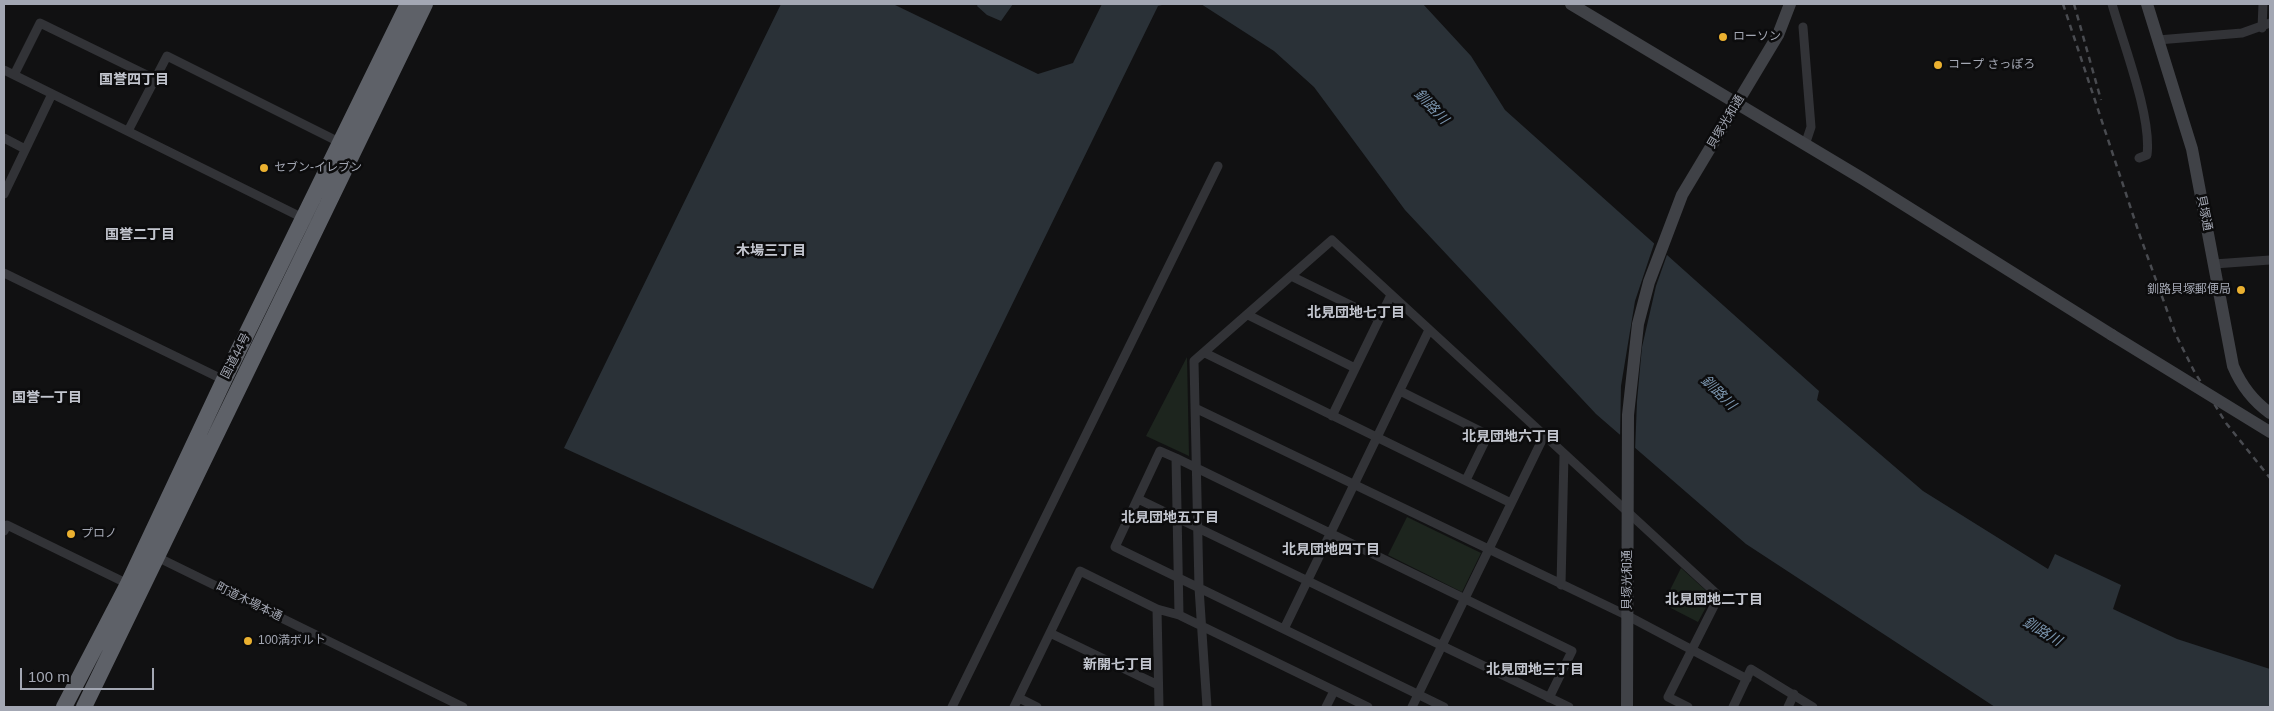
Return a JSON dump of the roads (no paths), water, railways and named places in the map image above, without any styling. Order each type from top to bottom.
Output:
[{"type":"highway","name":"国道44号","points":[[348,146],[408,4]]},
{"type":"highway","name":"国道44号","points":[[84,707],[151,554],[231,384],[348,146],[425,4]]},
{"type":"highway","name":"国道44号","points":[[64,707],[128,584],[151,554]]},
{"type":"street","points":[[1570,4],[1805,145],[2270,432]]},
{"type":"street","name":"貝塚光和通","points":[[1627,707],[1627,452],[1631,374],[1638,324],[1649,282],[1682,195],[1778,35],[1790,4]]},
{"type":"street","points":[[2112,4],[2149,144],[2147,155],[2138,158]]},
{"type":"street","name":"貝塚通","points":[[2147,4],[2192,149],[2230,351],[2238,377],[2252,398],[2270,413]]},
{"type":"street","points":[[2158,40],[2242,33],[2266,25],[2263,4]]},
{"type":"street","points":[[14,75],[40,23],[155,79]]},
{"type":"street","points":[[1803,27],[1811,127],[1805,145]]},
{"type":"street","points":[[128,131],[167,56],[348,146]]},
{"type":"street","points":[[4,70],[311,222]]},
{"type":"street","points":[[4,194],[52,94]]},
{"type":"street","points":[[4,138],[25,149]]},
{"type":"street","points":[[952,707],[1218,166]]},
{"type":"street","points":[[1207,707],[1199,588],[1194,361],[1332,240],[1719,596],[1668,698],[1688,707]]},
{"type":"street","points":[[2214,264],[2270,260]]},
{"type":"street","points":[[4,273],[231,384]]},
{"type":"street","points":[[1292,276],[1379,318]]},
{"type":"street","points":[[1332,416],[1391,295]]},
{"type":"street","points":[[1248,315],[1355,368]]},
{"type":"street","points":[[1284,629],[1429,330]]},
{"type":"street","points":[[1205,353],[1511,503]]},
{"type":"street","points":[[1400,391],[1488,435],[1466,480]]},
{"type":"street","points":[[1195,408],[1561,586],[1628,616],[1747,679]]},
{"type":"street","points":[[1412,707],[1544,436]]},
{"type":"street","points":[[1444,707],[1115,547],[1160,451],[1196,466],[1572,651],[1549,698]]},
{"type":"street","points":[[1561,586],[1564,455]]},
{"type":"street","points":[[1176,458],[1179,616]]},
{"type":"street","points":[[1138,499],[1569,707]]},
{"type":"street","points":[[4,531],[7,524],[128,584]]},
{"type":"street","name":"町道木場本通","points":[[151,554],[462,707]]},
{"type":"street","points":[[1014,707],[1080,571],[1157,609],[1179,616],[1368,707]]},
{"type":"street","points":[[1157,609],[1159,707]]},
{"type":"street","points":[[1050,633],[1158,686]]},
{"type":"street","points":[[1733,707],[1751,669],[1813,707]]},
{"type":"street","points":[[1326,707],[1334,691]]},
{"type":"street","points":[[1788,707],[1794,694]]},
{"type":"street","points":[[1019,698],[1037,707]]},
{"type":"water","points":[[781,4],[893,4],[1038,74],[1073,63],[1102,4],[1166,4],[1158,6],[873,589],[564,448]]},
{"type":"water","points":[[978,4],[1013,4],[1001,21],[987,15],[977,6]]},
{"type":"water","name":"釧路川","points":[[1201,4],[1423,4],[1471,56],[1505,110],[1819,391],[1817,400],[1923,491],[2048,569],[2055,554],[2121,585],[2113,609],[2177,639],[2270,669],[2270,707],[1995,707],[1746,544],[1596,414],[1405,210],[1314,87],[1274,51]]},
{"type":"railway","points":[[2063,4],[2140,236],[2176,335],[2194,371],[2226,423],[2270,478]]},
{"type":"railway","points":[[2074,4],[2101,100]]},
{"type":"place","name":"ローソン","points":[[1723,37]]},
{"type":"place","name":"コープ さっぽろ","points":[[1938,65]]},
{"type":"place","name":"セブン-イレブン","points":[[264,168]]},
{"type":"place","name":"釧路貝塚郵便局","points":[[2241,290]]},
{"type":"place","name":"プロノ","points":[[71,534]]},
{"type":"place","name":"100満ボルト","points":[[248,641]]},
{"type":"district","name":"国誉四丁目","points":[[134,80]]},
{"type":"district","name":"国誉二丁目","points":[[140,235]]},
{"type":"district","name":"木場三丁目","points":[[771,251]]},
{"type":"district","name":"北見団地七丁目","points":[[1356,313]]},
{"type":"district","name":"国誉一丁目","points":[[47,398]]},
{"type":"district","name":"北見団地六丁目","points":[[1511,437]]},
{"type":"district","name":"北見団地五丁目","points":[[1170,518]]},
{"type":"district","name":"北見団地四丁目","points":[[1331,550]]},
{"type":"district","name":"北見団地二丁目","points":[[1714,600]]},
{"type":"district","name":"新開七丁目","points":[[1118,665]]},
{"type":"district","name":"北見団地三丁目","points":[[1535,670]]}]
